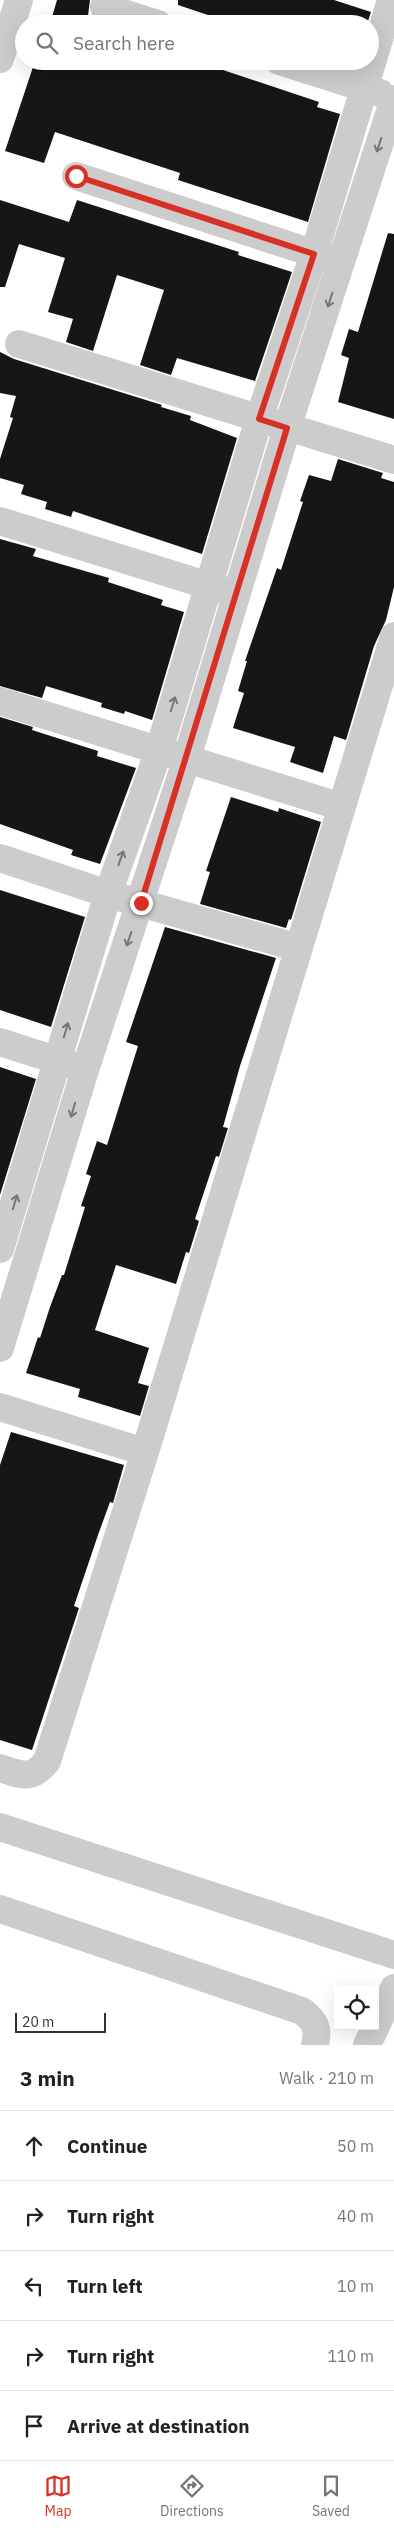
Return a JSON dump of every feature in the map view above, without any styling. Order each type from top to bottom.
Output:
[{"type":"street","points":[[0,59],[19,0]]},
{"type":"street","points":[[379,39],[391,0]]},
{"type":"street","points":[[104,7],[129,15]]},
{"type":"street","points":[[0,1348],[85,1070],[187,758],[287,428],[394,98],[308,70]]},
{"type":"street","points":[[35,1237],[2,1234],[108,894],[159,750],[259,419],[314,254],[369,70]]},
{"type":"street","points":[[76,176],[342,263]]},
{"type":"street","points":[[19,344],[394,460]]},
{"type":"street","points":[[0,521],[237,594]]},
{"type":"street","points":[[0,1768],[24,1776],[38,1772],[47,1761],[145,1452],[394,636]]},
{"type":"street","points":[[0,701],[342,807]]},
{"type":"street","points":[[0,858],[108,894],[299,948]]},
{"type":"street","points":[[0,1042],[85,1070]]},
{"type":"street","points":[[0,1407],[145,1452]]},
{"type":"street","points":[[0,1827],[394,1955]]},
{"type":"street","points":[[0,1909],[302,2011],[314,2021],[318,2032],[315,2045]]},
{"type":"street","points":[[367,2045],[392,1993]]},
{"type":"building","points":[[57,0],[90,0],[88,15],[53,15]]},
{"type":"building","points":[[178,0],[334,0],[371,12],[370,15],[208,15],[178,5]]},
{"type":"building","points":[[32,70],[223,70],[319,102],[317,107],[340,114],[308,222],[178,180],[180,173],[55,132],[44,163],[5,151]]},
{"type":"building","points":[[0,200],[69,222],[77,200],[239,252],[238,255],[292,272],[255,381],[177,358],[171,375],[140,365],[164,290],[117,275],[93,351],[66,342],[73,319],[48,312],[65,258],[19,244],[5,287],[0,287]]},
{"type":"building","points":[[388,233],[394,234],[394,419],[338,402],[349,358],[341,355],[349,329],[358,332]]},
{"type":"building","points":[[0,352],[14,359],[162,405],[161,407],[191,416],[190,420],[237,438],[202,554],[73,511],[71,517],[45,509],[47,502],[21,494],[24,485],[0,478],[0,459],[13,418],[10,417],[16,396],[0,393]]},
{"type":"building","points":[[338,459],[383,473],[381,478],[394,482],[394,587],[386,620],[374,646],[346,740],[334,736],[323,773],[290,762],[295,747],[233,728],[244,693],[238,691],[247,661],[245,661],[277,568],[281,570],[303,502],[300,501],[309,475],[331,481]]},
{"type":"building","points":[[0,539],[36,549],[33,556],[109,578],[108,582],[163,600],[161,605],[184,612],[152,720],[125,711],[124,714],[101,707],[102,703],[46,686],[42,698],[0,686]]},
{"type":"building","points":[[0,717],[33,727],[32,730],[98,751],[97,756],[136,768],[100,864],[71,855],[73,850],[0,824]]},
{"type":"building","points":[[231,797],[278,812],[279,808],[321,822],[291,920],[289,919],[286,928],[200,904],[210,872],[206,871]]},
{"type":"building","points":[[0,890],[85,917],[51,1027],[0,1010]]},
{"type":"building","points":[[165,927],[276,958],[240,1066],[223,1127],[228,1128],[219,1157],[216,1156],[195,1219],[199,1221],[189,1253],[186,1252],[176,1284],[116,1265],[95,1330],[149,1348],[138,1383],[149,1386],[140,1416],[78,1397],[80,1389],[26,1373],[62,1275],[64,1275],[85,1207],[81,1206],[91,1176],[86,1174],[97,1141],[107,1145],[138,1046],[126,1042]]},
{"type":"building","points":[[0,1067],[36,1079],[0,1195]]},
{"type":"building","points":[[11,1432],[124,1465],[113,1503],[110,1502],[74,1606],[79,1608],[32,1750],[0,1740],[0,1465]]},
{"type":"route","points":[[76,176],[314,254],[259,419],[287,428],[141,903]]}]
